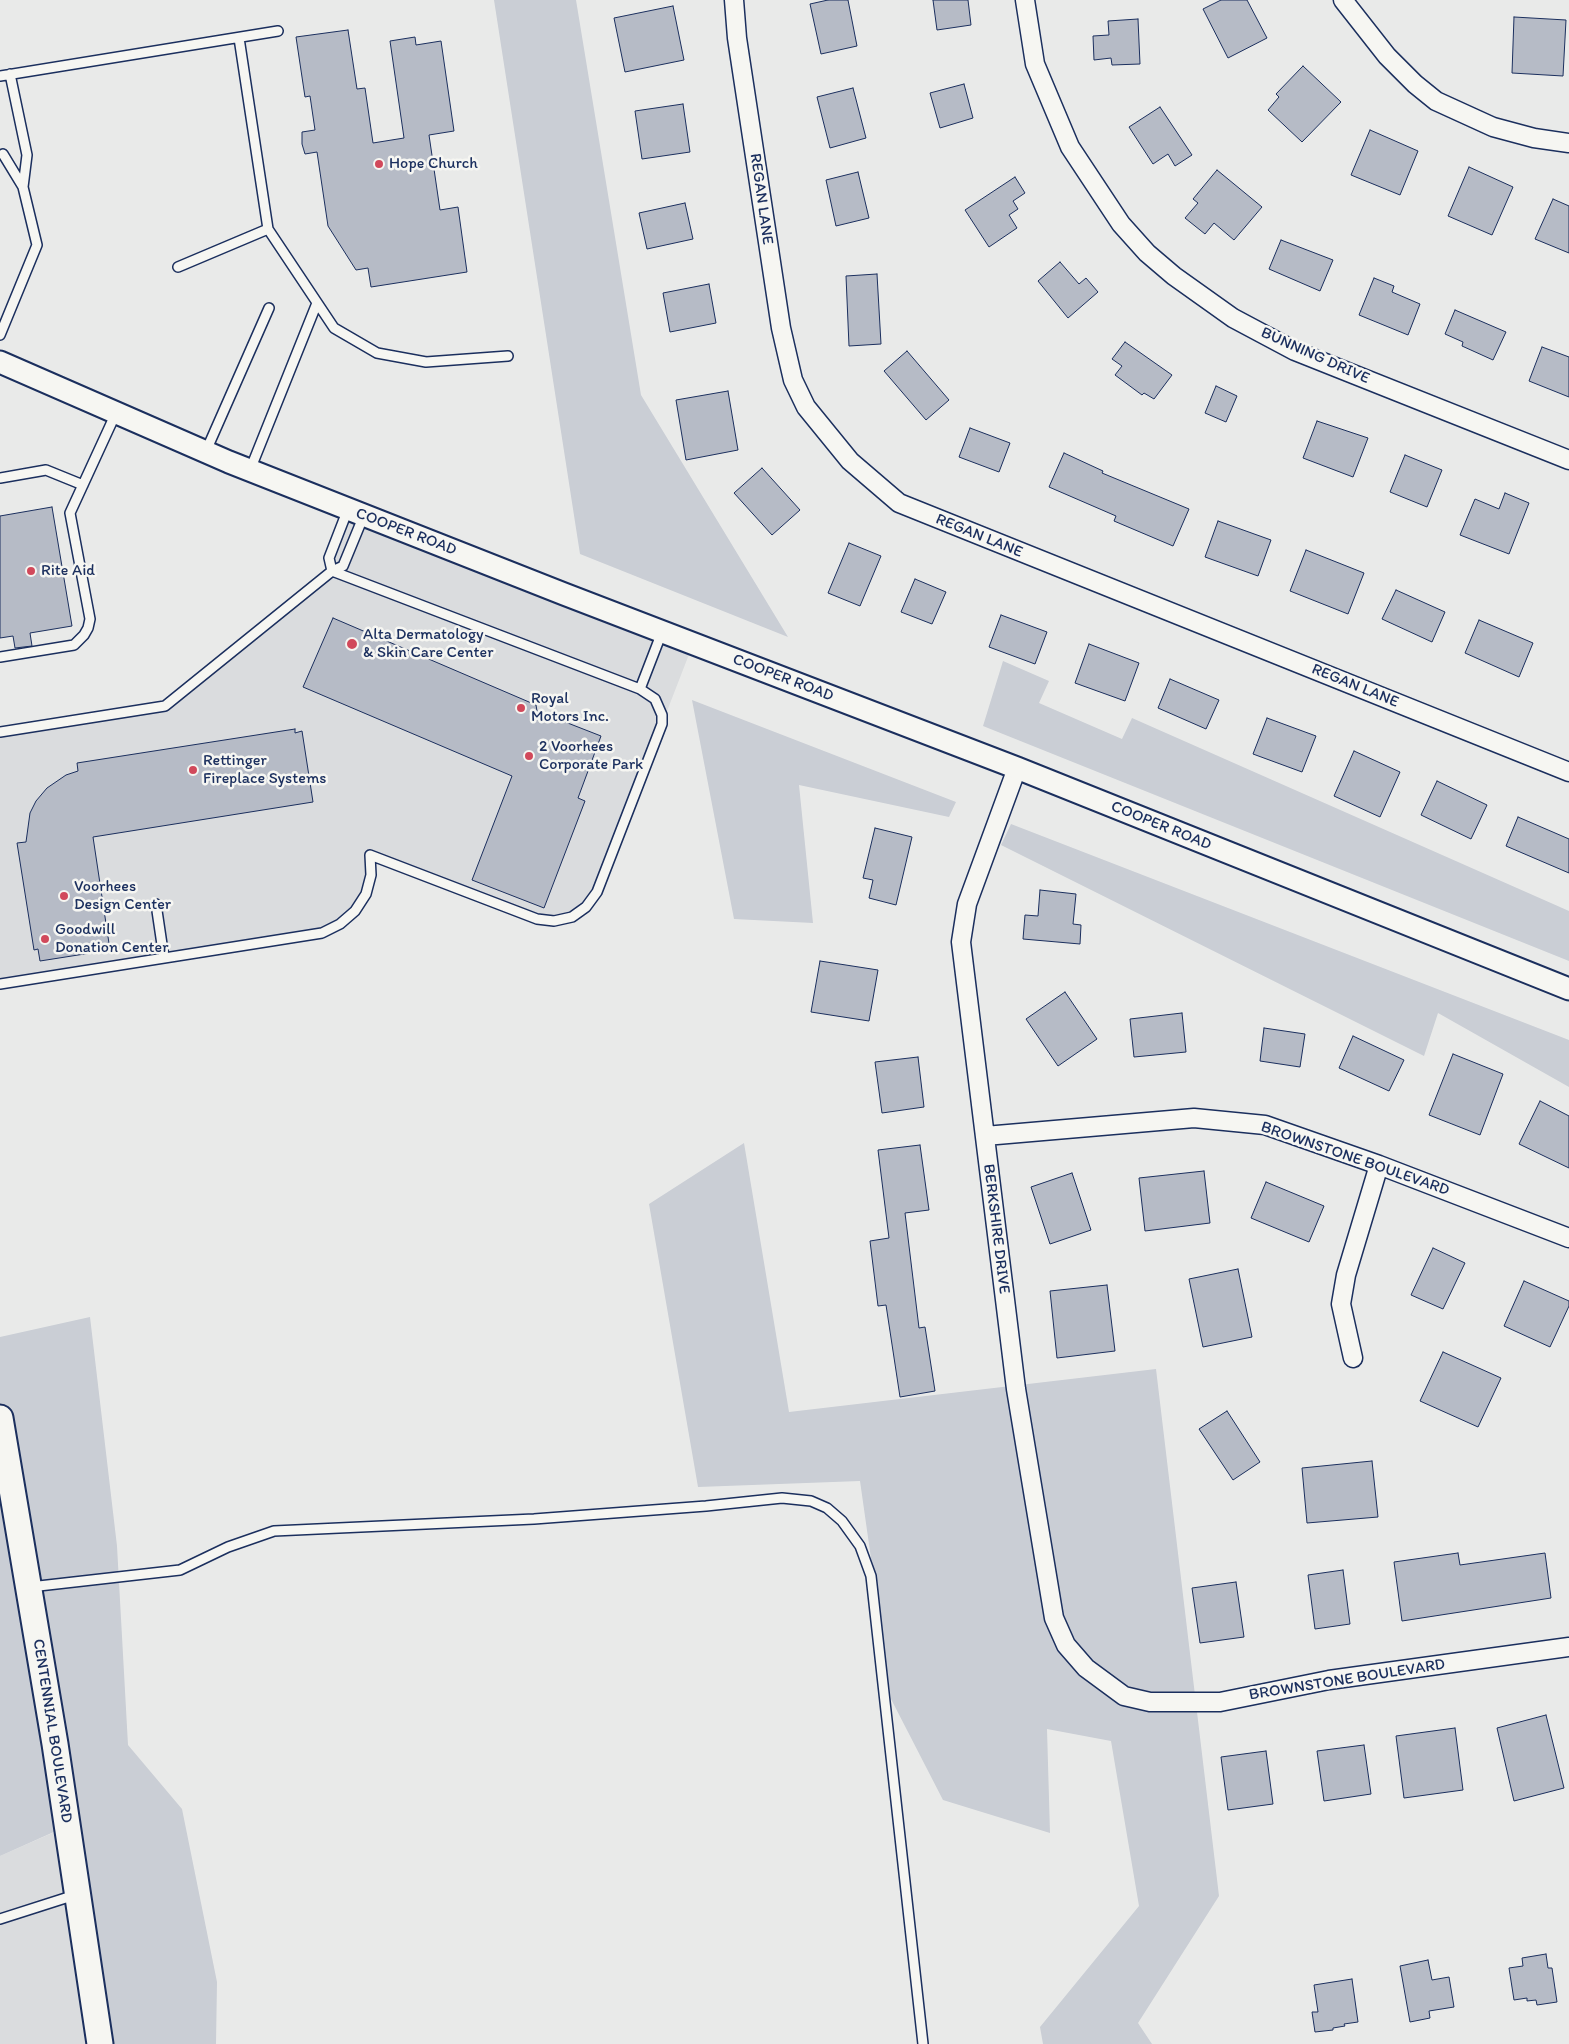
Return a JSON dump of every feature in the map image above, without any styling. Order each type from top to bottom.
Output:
[{"type":"main road","name":"CENTENNIAL BOULEVARD","points":[[0,1418],[78,1895],[100,2044]]},
{"type":"street","name":"REGAN LANE","points":[[734,0],[780,328],[793,380],[806,407],[850,461],[899,503],[1569,772]]},
{"type":"street","name":"BUNNING DRIVE","points":[[1025,0],[1035,64],[1070,147],[1122,224],[1147,253],[1174,276],[1234,318],[1295,351],[1569,460]]},
{"type":"street","points":[[1343,0],[1387,56],[1436,101],[1493,127],[1534,138],[1569,143]]},
{"type":"street","name":"COOPER ROAD","points":[[0,362],[250,470],[662,632],[1017,768],[1569,989]]},
{"type":"street","name":"BERKSHIRE DRIVE","points":[[1017,768],[967,904],[961,942],[1016,1389],[1054,1618],[1066,1645],[1086,1668],[1101,1679]]},
{"type":"street","name":"BROWNSTONE BOULEVARD","points":[[984,1136],[1194,1118],[1265,1124],[1379,1165],[1569,1238]]},
{"type":"street","points":[[1353,1358],[1341,1304],[1346,1275],[1379,1165]]},
{"type":"street","name":"BROWNSTONE BOULEVARD","points":[[1101,1679],[1124,1696],[1150,1702],[1220,1702],[1329,1680],[1569,1647]]},
{"type":"lane","points":[[0,76],[278,32]]},
{"type":"lane","points":[[239,38],[268,229],[334,328],[377,353],[426,362],[508,356]]},
{"type":"lane","points":[[10,74],[27,155],[23,187]]},
{"type":"lane","points":[[0,335],[36,245],[23,187],[3,154]]},
{"type":"lane","points":[[178,267],[268,229]]},
{"type":"lane","points":[[250,470],[317,302]]},
{"type":"lane","points":[[205,452],[269,308]]},
{"type":"lane","points":[[0,657],[74,645],[88,628],[90,619],[70,513],[116,412]]},
{"type":"lane","points":[[0,478],[46,470],[83,485]]},
{"type":"lane","points":[[332,571],[329,558],[356,512]]},
{"type":"lane","points":[[0,732],[165,706],[332,571],[343,566],[356,512]]},
{"type":"lane","points":[[0,984],[322,933],[340,924],[355,911],[366,894],[370,875],[370,855],[537,919],[554,921],[572,917],[586,906],[597,892],[662,724],[662,715],[655,699],[640,689],[332,571]]},
{"type":"lane","points":[[640,689],[662,632]]},
{"type":"lane","points":[[156,904],[164,958]]},
{"type":"lane","points":[[28,1588],[180,1570],[228,1547],[274,1532],[534,1519],[706,1506],[782,1498],[811,1501],[827,1508],[842,1521],[860,1546],[871,1576],[923,2044]]},
{"type":"lane","points":[[0,1919],[78,1895]]},
{"type":"shaded area","points":[[494,0],[576,0],[641,395],[788,637],[580,554]]},
{"type":"shaded area","points":[[348,509],[693,644],[597,892],[586,907],[554,921],[370,855],[371,875],[355,911],[322,933],[0,984],[0,732],[165,706],[332,571],[329,558]]},
{"type":"shaded area","points":[[1003,661],[1049,681],[1039,703],[1122,739],[1132,718],[1569,911],[1569,961],[983,726]]},
{"type":"shaded area","points":[[692,700],[956,802],[949,817],[799,785],[813,923],[734,919]]},
{"type":"shaded area","points":[[1011,824],[1569,1040],[1569,1087],[1438,1013],[1424,1056],[1001,845]]},
{"type":"shaded area","points":[[744,1143],[789,1412],[1156,1369],[1219,1896],[1138,2023],[1152,2044],[1043,2044],[1040,2027],[1139,1906],[1111,1741],[1047,1729],[1050,1833],[943,1800],[891,1699],[860,1481],[698,1487],[649,1204]]},
{"type":"shaded area","points":[[90,1317],[117,1546],[128,1745],[182,1809],[217,1982],[216,2044],[91,2044],[56,1831],[0,1856],[0,1337]]},
{"type":"shaded area","points":[[57,1831],[91,2044],[0,2044],[0,1856]]},
{"type":"building","points":[[828,0],[848,0],[857,46],[821,54],[810,4]]},
{"type":"building","points":[[933,0],[968,0],[971,25],[937,30]]},
{"type":"building","points":[[1221,0],[1247,0],[1267,38],[1228,58],[1203,9]]},
{"type":"building","points":[[673,6],[684,60],[625,72],[614,18]]},
{"type":"building","points":[[1514,17],[1566,20],[1563,76],[1512,73]]},
{"type":"building","points":[[1138,19],[1140,64],[1112,65],[1111,58],[1094,60],[1093,36],[1109,35],[1108,21]]},
{"type":"building","name":"Hope Church","points":[[348,30],[357,89],[365,88],[373,143],[404,138],[390,41],[415,37],[416,45],[441,41],[454,131],[429,135],[440,210],[458,207],[467,272],[371,287],[368,268],[356,270],[328,226],[317,152],[305,154],[302,144],[302,132],[315,130],[310,96],[305,97],[296,37]]},
{"type":"building","points":[[1303,66],[1341,102],[1302,142],[1268,110],[1279,97],[1276,94]]},
{"type":"building","points":[[964,84],[973,118],[940,128],[930,93]]},
{"type":"building","points":[[853,88],[866,138],[830,148],[817,97]]},
{"type":"building","points":[[683,104],[690,152],[642,159],[635,111]]},
{"type":"building","points":[[1160,107],[1192,155],[1175,166],[1168,154],[1153,164],[1129,127]]},
{"type":"building","points":[[1370,130],[1418,151],[1400,195],[1351,175]]},
{"type":"building","points":[[1469,167],[1513,187],[1492,235],[1448,216]]},
{"type":"building","points":[[1217,170],[1262,207],[1234,240],[1214,223],[1205,234],[1185,218],[1198,203],[1193,199]]},
{"type":"building","points":[[858,172],[869,218],[836,226],[826,180]]},
{"type":"building","points":[[1015,177],[1025,193],[1013,201],[1018,209],[1009,215],[1017,228],[989,247],[965,210]]},
{"type":"building","points":[[1553,199],[1569,206],[1569,253],[1535,239]]},
{"type":"building","points":[[685,203],[693,239],[647,249],[639,213]]},
{"type":"building","points":[[1281,240],[1333,260],[1320,291],[1269,269]]},
{"type":"building","points":[[1060,262],[1079,284],[1086,278],[1098,292],[1068,318],[1038,281]]},
{"type":"building","points":[[877,274],[881,344],[849,346],[846,276]]},
{"type":"building","points":[[1374,278],[1394,286],[1392,292],[1420,304],[1408,335],[1359,315]]},
{"type":"building","points":[[709,284],[716,323],[670,332],[663,293]]},
{"type":"building","points":[[1455,310],[1506,332],[1493,360],[1462,346],[1463,342],[1445,334]]},
{"type":"building","points":[[1125,342],[1172,375],[1154,399],[1144,393],[1142,395],[1115,375],[1122,366],[1112,359]]},
{"type":"building","points":[[1542,347],[1569,357],[1569,397],[1529,381]]},
{"type":"building","points":[[907,351],[949,400],[926,420],[884,371]]},
{"type":"building","points":[[1216,386],[1237,396],[1226,422],[1205,413]]},
{"type":"building","points":[[728,391],[738,450],[686,460],[676,400]]},
{"type":"building","points":[[1317,421],[1368,438],[1353,477],[1303,458]]},
{"type":"building","points":[[970,428],[1010,443],[999,472],[959,457]]},
{"type":"building","points":[[1064,453],[1103,471],[1102,473],[1189,509],[1173,546],[1114,521],[1116,516],[1049,487]]},
{"type":"building","points":[[1405,455],[1442,470],[1427,507],[1390,492]]},
{"type":"building","points":[[762,468],[800,510],[772,535],[734,493]]},
{"type":"building","points":[[1505,493],[1529,503],[1509,554],[1460,535],[1475,499],[1499,509]]},
{"type":"building","name":"Rite Aid","points":[[52,507],[72,626],[30,633],[32,646],[15,648],[13,636],[0,638],[0,516]]},
{"type":"building","points":[[1218,521],[1271,540],[1258,576],[1205,557]]},
{"type":"building","points":[[849,543],[881,556],[860,606],[828,593]]},
{"type":"building","points":[[1306,550],[1364,573],[1348,614],[1290,591]]},
{"type":"building","points":[[915,579],[946,592],[932,624],[901,612]]},
{"type":"building","points":[[1396,590],[1445,612],[1432,642],[1382,619]]},
{"type":"building","points":[[1001,615],[1047,632],[1035,664],[989,647]]},
{"type":"building","name":"2 Voorhees Corporate Park","points":[[333,618],[536,705],[537,711],[601,736],[578,798],[585,801],[544,908],[472,880],[512,776],[303,687]]},
{"type":"building","points":[[1479,620],[1533,643],[1519,677],[1465,653]]},
{"type":"building","points":[[1089,644],[1139,663],[1125,701],[1075,683]]},
{"type":"building","points":[[1170,679],[1219,700],[1206,729],[1158,708]]},
{"type":"building","points":[[1267,718],[1316,736],[1302,772],[1253,754]]},
{"type":"building","name":"Voorhees Design Center","points":[[295,729],[295,733],[302,731],[313,802],[93,837],[110,950],[40,961],[38,949],[34,950],[17,843],[26,842],[30,813],[36,801],[47,788],[66,775],[78,771],[77,763]]},
{"type":"building","points":[[1354,751],[1400,772],[1380,817],[1334,796]]},
{"type":"building","points":[[1437,781],[1487,805],[1471,839],[1421,815]]},
{"type":"building","points":[[1518,817],[1569,839],[1569,873],[1506,846]]},
{"type":"building","points":[[875,828],[912,837],[896,905],[869,898],[873,880],[863,878]]},
{"type":"building","points":[[1040,890],[1076,894],[1073,924],[1081,925],[1080,944],[1023,939],[1025,915],[1038,916]]},
{"type":"building","points":[[820,961],[878,970],[869,1021],[811,1012]]},
{"type":"building","points":[[1065,992],[1097,1039],[1058,1066],[1026,1019]]},
{"type":"building","points":[[1182,1013],[1186,1052],[1134,1057],[1130,1019]]},
{"type":"building","points":[[1264,1028],[1305,1034],[1300,1067],[1260,1061]]},
{"type":"building","points":[[1353,1036],[1404,1060],[1389,1091],[1339,1068]]},
{"type":"building","points":[[1453,1054],[1503,1074],[1480,1135],[1429,1115]]},
{"type":"building","points":[[918,1057],[924,1107],[882,1113],[875,1062]]},
{"type":"building","points":[[1540,1101],[1569,1116],[1569,1168],[1519,1144]]},
{"type":"building","points":[[920,1145],[929,1210],[905,1213],[919,1328],[925,1327],[935,1391],[900,1397],[886,1305],[878,1306],[870,1241],[889,1238],[878,1150]]},
{"type":"building","points":[[1204,1171],[1210,1223],[1145,1231],[1139,1178]]},
{"type":"building","points":[[1072,1173],[1091,1230],[1050,1244],[1031,1187]]},
{"type":"building","points":[[1266,1182],[1324,1206],[1309,1242],[1251,1218]]},
{"type":"building","points":[[1433,1248],[1465,1263],[1443,1309],[1411,1295]]},
{"type":"building","points":[[1238,1269],[1252,1337],[1203,1347],[1189,1279]]},
{"type":"building","points":[[1524,1281],[1569,1301],[1569,1306],[1550,1347],[1504,1326]]},
{"type":"building","points":[[1107,1285],[1115,1351],[1057,1358],[1050,1291]]},
{"type":"building","points":[[1443,1352],[1501,1378],[1478,1427],[1420,1401]]},
{"type":"building","points":[[1227,1411],[1260,1462],[1233,1480],[1199,1429]]},
{"type":"building","points":[[1372,1461],[1378,1517],[1307,1523],[1302,1468]]},
{"type":"building","points":[[1458,1553],[1460,1565],[1545,1553],[1551,1598],[1402,1621],[1394,1562]]},
{"type":"building","points":[[1343,1570],[1350,1624],[1315,1629],[1308,1575]]},
{"type":"building","points":[[1236,1582],[1244,1637],[1200,1643],[1192,1588]]},
{"type":"building","points":[[1546,1715],[1564,1788],[1514,1801],[1497,1728]]},
{"type":"building","points":[[1455,1728],[1463,1790],[1404,1798],[1396,1736]]},
{"type":"building","points":[[1364,1745],[1371,1794],[1324,1801],[1317,1751]]},
{"type":"building","points":[[1266,1751],[1273,1804],[1228,1810],[1221,1757]]},
{"type":"building","points":[[1546,1954],[1548,1968],[1552,1968],[1557,2002],[1537,2005],[1536,2000],[1527,2001],[1527,1998],[1514,2000],[1509,1968],[1523,1966],[1522,1958]]},
{"type":"building","points":[[1428,1960],[1432,1980],[1449,1977],[1454,2007],[1429,2011],[1430,2018],[1410,2022],[1400,1966]]},
{"type":"building","points":[[1352,1979],[1358,2022],[1344,2024],[1345,2026],[1333,2028],[1333,2030],[1315,2032],[1312,2012],[1318,2012],[1314,1985]]},
{"type":"place","name":"Hope Church","points":[[379,164]]},
{"type":"place","name":"Rite Aid","points":[[31,571]]},
{"type":"place","name":"Alta Dermatology & Skin Care Center","points":[[352,644]]},
{"type":"place","name":"Royal Motors Inc.","points":[[521,708]]},
{"type":"place","name":"2 Voorhees Corporate Park","points":[[529,756]]},
{"type":"place","name":"Rettinger Fireplace Systems","points":[[193,770]]},
{"type":"place","name":"Voorhees Design Center","points":[[64,896]]},
{"type":"place","name":"Goodwill Donation Center","points":[[45,939]]}]
